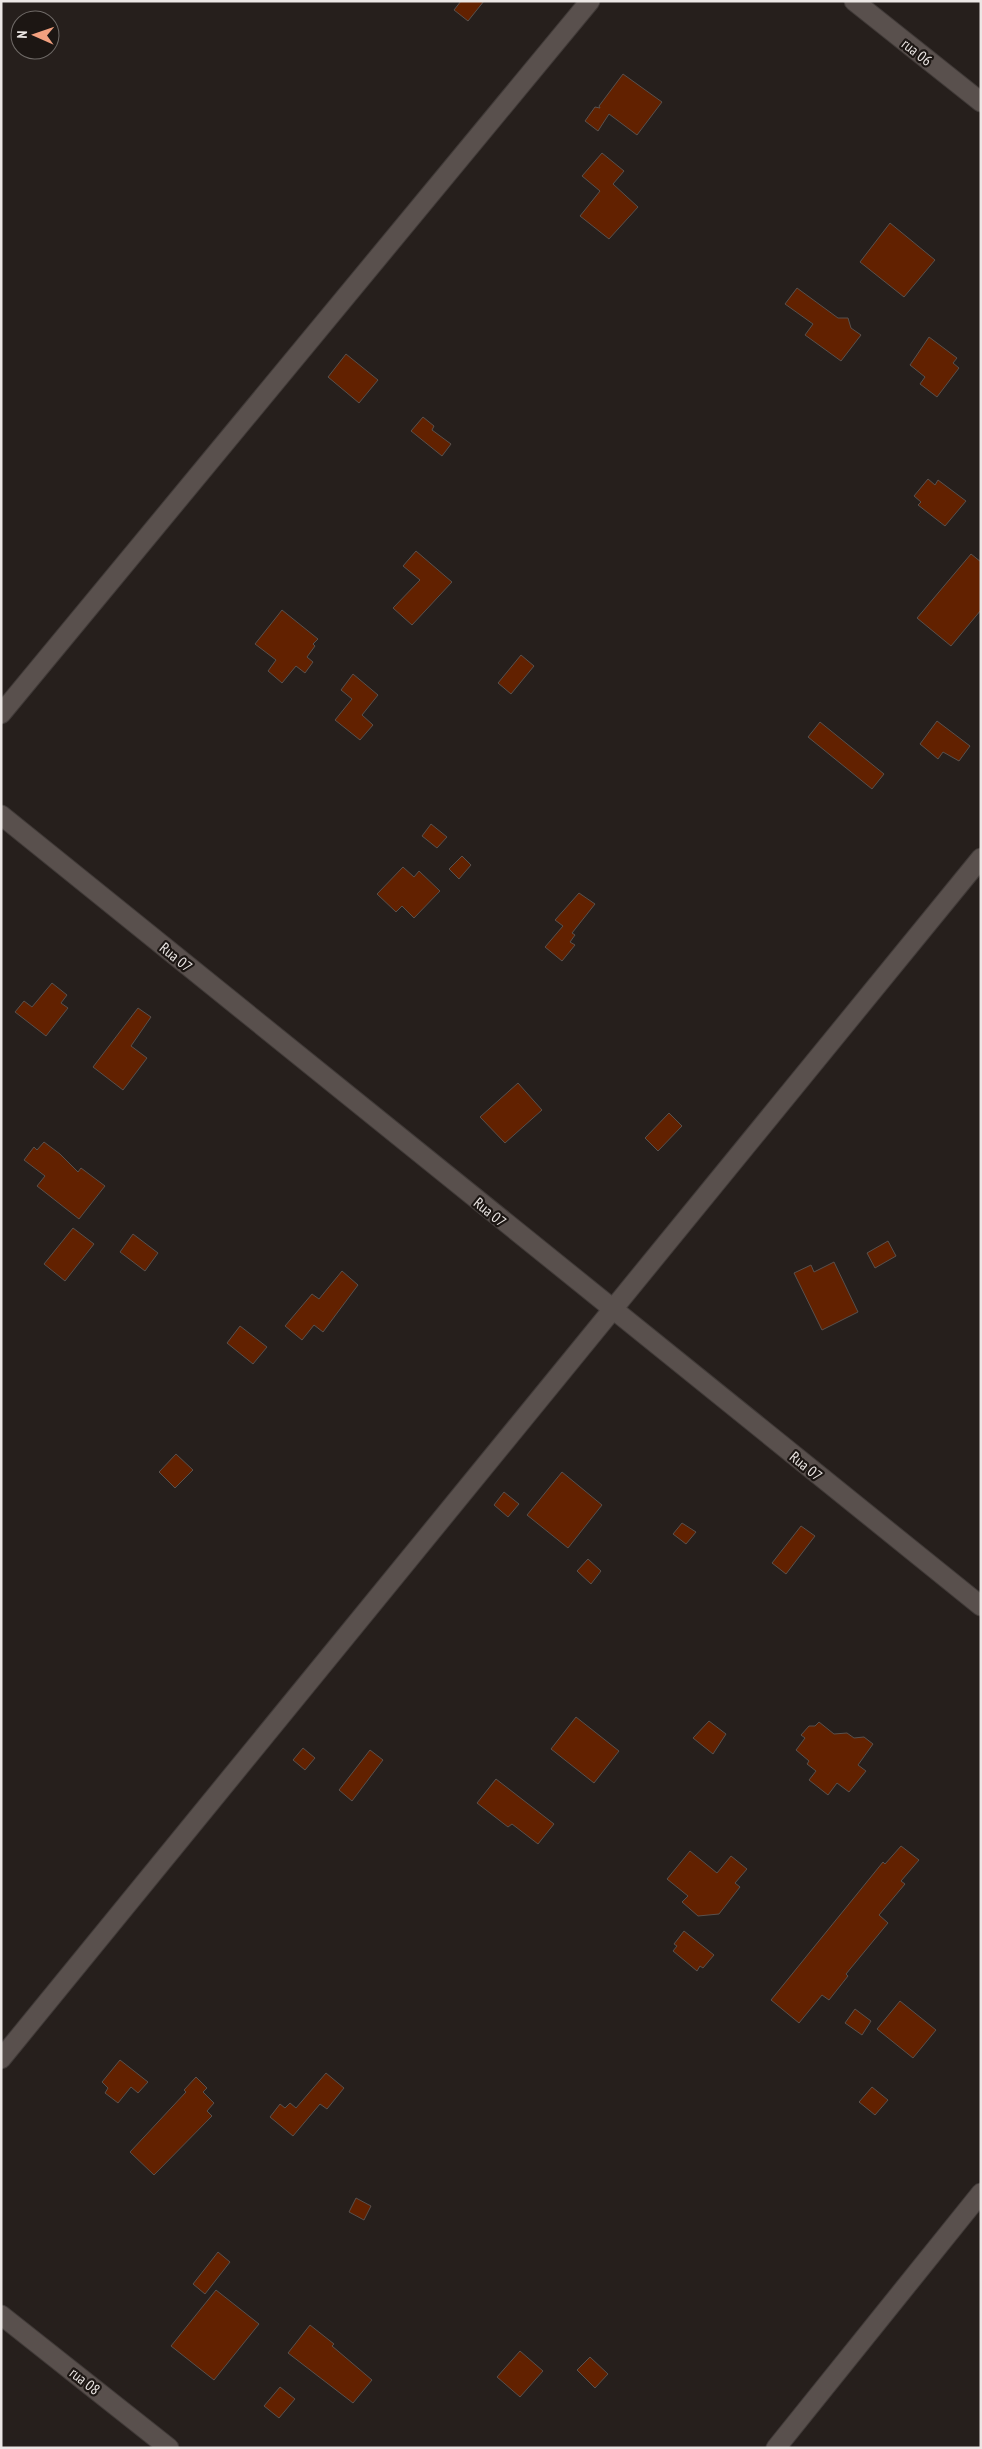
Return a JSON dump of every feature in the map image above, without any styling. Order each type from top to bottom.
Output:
[{"type":"street","points":[[1,714],[590,1]]},
{"type":"street","name":"rua 06","points":[[854,1],[981,102]]},
{"type":"street","name":"Rua 07","points":[[1,815],[981,1606]]},
{"type":"street","points":[[1,2059],[981,858]]},
{"type":"street","points":[[776,2448],[981,2193]]},
{"type":"street","name":"rua 08","points":[[1,2315],[169,2448]]},
{"type":"building","points":[[461,1],[484,1],[468,21],[454,10]]},
{"type":"building","points":[[623,74],[662,102],[637,135],[609,114],[598,131],[585,121],[595,107],[600,108],[599,106]]},
{"type":"building","points":[[602,153],[624,171],[613,184],[638,207],[609,239],[580,216],[600,191],[582,176]]},
{"type":"building","points":[[890,223],[935,260],[904,297],[860,262]]},
{"type":"building","points":[[797,288],[838,318],[848,318],[851,328],[861,335],[841,361],[805,335],[813,324],[785,304]]},
{"type":"building","points":[[929,337],[957,358],[953,363],[959,368],[937,397],[920,384],[925,377],[910,365]]},
{"type":"building","points":[[346,354],[378,380],[359,403],[328,377]]},
{"type":"building","points":[[423,417],[434,426],[432,430],[451,444],[442,456],[411,431]]},
{"type":"building","points":[[928,479],[935,485],[938,480],[966,501],[945,526],[918,505],[921,502],[914,496]]},
{"type":"building","points":[[416,551],[452,582],[412,625],[393,608],[420,580],[403,566]]},
{"type":"building","points":[[971,554],[981,562],[981,610],[951,646],[917,618]]},
{"type":"building","points":[[282,610],[318,639],[313,644],[315,646],[307,657],[313,662],[305,673],[296,666],[282,683],[268,671],[276,660],[255,644]]},
{"type":"building","points":[[521,655],[534,666],[511,694],[498,683]]},
{"type":"building","points":[[353,674],[378,695],[362,715],[373,725],[360,740],[335,720],[352,699],[341,690]]},
{"type":"building","points":[[937,721],[970,746],[959,761],[943,752],[938,759],[920,744]]},
{"type":"building","points":[[820,722],[884,774],[872,789],[808,737]]},
{"type":"building","points":[[431,824],[447,837],[437,848],[422,836]]},
{"type":"building","points":[[462,856],[471,865],[459,879],[449,869]]},
{"type":"building","points":[[403,867],[414,877],[419,871],[440,891],[414,918],[402,906],[396,912],[377,894]]},
{"type":"building","points":[[579,893],[595,904],[572,933],[575,935],[570,942],[575,945],[562,961],[545,947],[563,926],[555,920]]},
{"type":"building","points":[[52,983],[67,995],[61,1003],[68,1008],[46,1036],[15,1012],[24,1001],[32,1007]]},
{"type":"building","points":[[138,1008],[151,1017],[131,1046],[147,1058],[123,1090],[93,1067]]},
{"type":"building","points":[[518,1083],[542,1110],[505,1143],[480,1117]]},
{"type":"building","points":[[669,1113],[682,1126],[658,1151],[645,1138]]},
{"type":"building","points":[[44,1142],[60,1154],[78,1172],[81,1168],[105,1186],[79,1219],[37,1186],[45,1176],[24,1160],[34,1147],[37,1150]]},
{"type":"building","points":[[73,1228],[94,1244],[65,1281],[44,1264]]},
{"type":"building","points":[[133,1234],[158,1253],[145,1271],[120,1252]]},
{"type":"building","points":[[888,1241],[896,1256],[875,1268],[867,1253]]},
{"type":"building","points":[[834,1262],[858,1312],[822,1330],[794,1273],[811,1265],[814,1272]]},
{"type":"building","points":[[342,1271],[358,1285],[323,1332],[314,1325],[302,1340],[285,1326],[312,1294],[319,1299]]},
{"type":"building","points":[[240,1326],[267,1347],[253,1364],[227,1343]]},
{"type":"building","points":[[176,1454],[193,1470],[175,1488],[159,1472]]},
{"type":"building","points":[[562,1472],[602,1505],[568,1548],[527,1515]]},
{"type":"building","points":[[504,1492],[519,1504],[508,1517],[494,1505]]},
{"type":"building","points":[[682,1523],[696,1532],[686,1544],[673,1534]]},
{"type":"building","points":[[801,1526],[815,1536],[786,1574],[772,1563]]},
{"type":"building","points":[[588,1559],[601,1571],[591,1584],[577,1571]]},
{"type":"building","points":[[576,1717],[619,1751],[594,1783],[551,1749]]},
{"type":"building","points":[[709,1721],[726,1734],[713,1754],[693,1738]]},
{"type":"building","points":[[819,1722],[834,1734],[847,1733],[854,1738],[864,1737],[873,1744],[858,1765],[866,1771],[849,1792],[837,1783],[828,1795],[809,1780],[816,1771],[807,1764],[809,1761],[796,1750],[805,1738],[801,1735],[809,1726],[815,1726]]},
{"type":"building","points":[[303,1748],[315,1758],[305,1770],[293,1760]]},
{"type":"building","points":[[370,1750],[383,1760],[352,1801],[339,1790]]},
{"type":"building","points":[[496,1779],[554,1824],[538,1844],[512,1824],[508,1827],[477,1803]]},
{"type":"building","points":[[901,1846],[919,1860],[901,1881],[905,1884],[879,1915],[888,1923],[846,1974],[848,1976],[829,2000],[822,1995],[799,2023],[771,2000],[883,1862],[885,1864]]},
{"type":"building","points":[[690,1851],[717,1873],[731,1856],[747,1869],[735,1883],[740,1887],[719,1914],[698,1916],[682,1902],[688,1896],[667,1879]]},
{"type":"building","points":[[684,1931],[714,1955],[703,1968],[700,1966],[697,1971],[673,1951],[677,1946],[674,1944]]},
{"type":"building","points":[[900,2001],[936,2030],[913,2058],[877,2029]]},
{"type":"building","points":[[855,2009],[871,2021],[862,2035],[845,2023]]},
{"type":"building","points":[[120,2060],[148,2082],[138,2093],[131,2087],[118,2103],[105,2093],[108,2088],[102,2082]]},
{"type":"building","points":[[326,2073],[344,2088],[327,2109],[320,2104],[293,2136],[270,2117],[280,2104],[285,2108],[290,2103],[296,2108]]},
{"type":"building","points":[[196,2077],[207,2088],[203,2092],[214,2103],[207,2111],[212,2116],[154,2175],[130,2152],[186,2092],[184,2090]]},
{"type":"building","points":[[872,2087],[888,2100],[875,2115],[859,2102]]},
{"type":"building","points":[[356,2198],[371,2206],[364,2220],[349,2212]]},
{"type":"building","points":[[218,2252],[230,2262],[205,2294],[193,2284]]},
{"type":"building","points":[[216,2290],[259,2324],[214,2380],[171,2346]]},
{"type":"building","points":[[310,2325],[334,2344],[332,2346],[372,2380],[353,2403],[288,2353]]},
{"type":"building","points":[[520,2351],[543,2371],[520,2397],[497,2377]]},
{"type":"building","points":[[590,2357],[608,2374],[595,2388],[577,2370]]},
{"type":"building","points":[[280,2387],[295,2399],[279,2418],[264,2406]]}]
